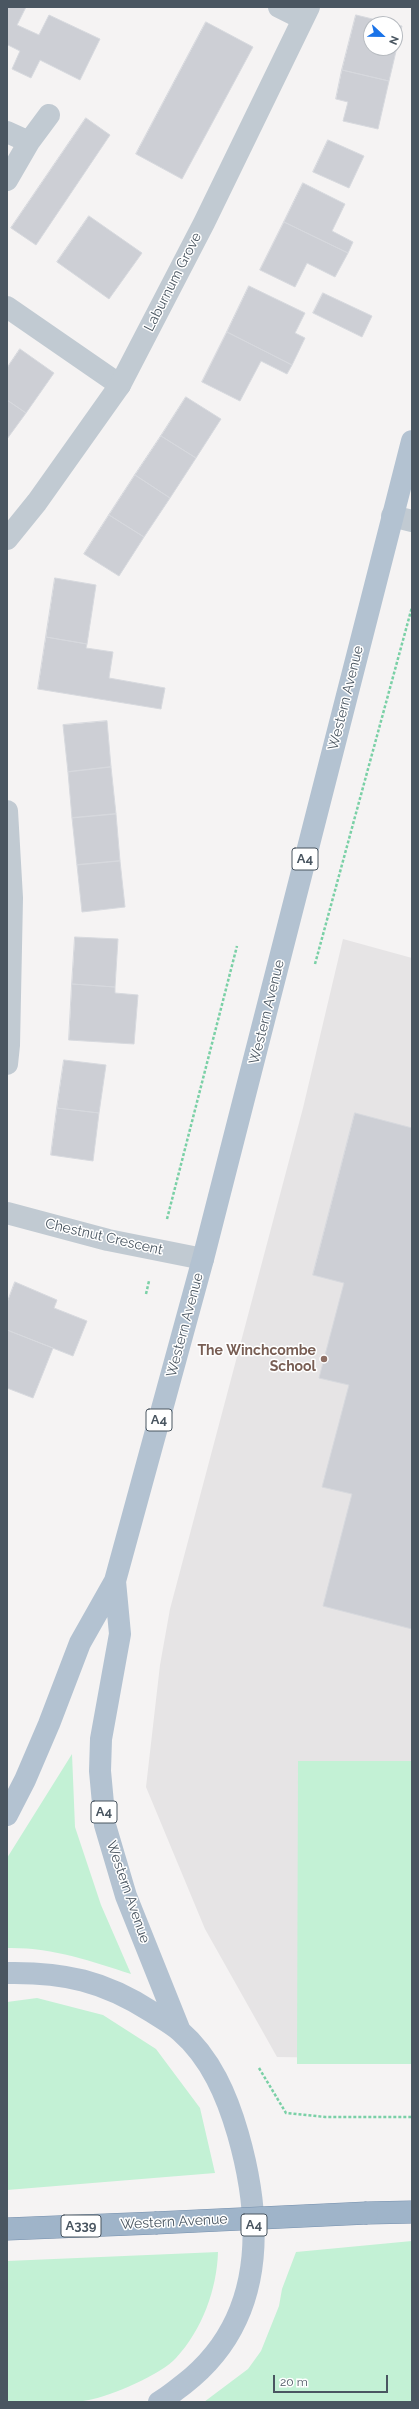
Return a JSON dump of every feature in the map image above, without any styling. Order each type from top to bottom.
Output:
[{"type":"highway","name":"Western Avenue","points":[[7,2229],[412,2212]]},
{"type":"main road","name":"Western Avenue","points":[[7,1815],[25,1780],[49,1724],[80,1643],[115,1581],[402,518],[412,441]]},
{"type":"main road","name":"Western Avenue","points":[[115,1581],[120,1634],[101,1738],[100,1771],[105,1825],[126,1896],[180,2031]]},
{"type":"main road","name":"A4","points":[[7,1973],[57,1975],[99,1984],[127,1996],[180,2031],[209,2064],[228,2100],[252,2188],[255,2240],[253,2266],[244,2298],[231,2331],[210,2362],[159,2402]]},
{"type":"street","points":[[279,7],[306,13]]},
{"type":"street","name":"Laburnum Grove","points":[[7,539],[37,502],[120,386],[200,230],[306,13]]},
{"type":"street","points":[[7,180],[29,142],[49,115]]},
{"type":"street","points":[[7,132],[29,142]]},
{"type":"street","points":[[7,307],[120,386]]},
{"type":"street","points":[[7,811],[12,898],[9,1045],[7,1064]]},
{"type":"street","name":"Chestnut Crescent","points":[[7,1213],[108,1240],[203,1259]]},
{"type":"path","points":[[315,964],[412,607]]},
{"type":"path","points":[[170,1208],[237,946]]},
{"type":"path","points":[[259,2068],[286,2113],[325,2117],[412,2117]]},
{"type":"shaded area","name":"The Winchcombe School","points":[[343,939],[412,958],[412,2059],[277,2057],[205,1929],[146,1787],[160,1665],[170,1609],[303,1108]]},
{"type":"green space","points":[[72,1754],[75,1827],[101,1905],[131,1974],[55,1952],[23,1948],[7,1948],[7,1858]]},
{"type":"green space","points":[[298,1761],[412,1761],[412,2064],[297,2064]]},
{"type":"green space","points":[[37,1998],[103,2015],[156,2049],[200,2108],[215,2173],[7,2190],[7,2002]]},
{"type":"green space","points":[[412,2241],[412,2402],[204,2402],[248,2369],[261,2351],[279,2306],[282,2289],[296,2252]]},
{"type":"green space","points":[[218,2252],[215,2280],[200,2322],[185,2347],[176,2358],[160,2371],[136,2384],[89,2400],[59,2403],[7,2402],[7,2261]]},
{"type":"building","points":[[7,7],[26,7],[17,25],[39,35],[49,15],[100,39],[80,80],[40,60],[31,78],[12,69],[20,51],[8,45],[7,46]]},
{"type":"building","points":[[356,15],[363,17],[363,56],[395,56],[389,81],[342,70]]},
{"type":"building","points":[[206,22],[253,47],[182,179],[136,154]]},
{"type":"building","points":[[342,70],[389,81],[378,129],[343,121],[348,102],[336,99]]},
{"type":"building","points":[[86,118],[110,135],[36,245],[11,228]]},
{"type":"building","points":[[328,140],[364,156],[349,188],[313,172]]},
{"type":"building","points":[[303,183],[345,204],[332,231],[353,242],[348,253],[284,222]]},
{"type":"building","points":[[89,216],[142,253],[109,299],[57,262]]},
{"type":"building","points":[[284,222],[348,253],[335,277],[307,263],[295,287],[260,270]]},
{"type":"building","points":[[249,286],[305,313],[295,333],[305,338],[292,365],[227,332]]},
{"type":"building","points":[[323,293],[372,316],[362,337],[313,313]]},
{"type":"building","points":[[227,332],[292,365],[287,374],[261,361],[240,401],[202,382]]},
{"type":"building","points":[[20,349],[54,373],[26,413],[7,400],[7,368]]},
{"type":"building","points":[[186,397],[221,419],[196,458],[161,436]]},
{"type":"building","points":[[7,400],[26,413],[7,439]]},
{"type":"building","points":[[161,436],[196,458],[170,498],[135,475]]},
{"type":"building","points":[[135,475],[170,498],[144,537],[109,515]]},
{"type":"building","points":[[109,515],[144,537],[119,576],[84,554]]},
{"type":"building","points":[[55,578],[96,585],[87,644],[46,637]]},
{"type":"building","points":[[46,637],[87,644],[86,648],[113,652],[109,678],[165,688],[161,709],[38,689]]},
{"type":"building","points":[[107,721],[111,767],[68,772],[63,725]]},
{"type":"building","points":[[111,767],[116,814],[72,818],[68,772]]},
{"type":"building","points":[[116,814],[120,861],[77,865],[72,818]]},
{"type":"building","points":[[120,861],[125,907],[82,912],[77,865]]},
{"type":"building","points":[[75,937],[118,939],[115,987],[72,984]]},
{"type":"building","points":[[72,984],[115,987],[115,993],[138,995],[134,1044],[69,1040]]},
{"type":"building","points":[[64,1060],[106,1065],[99,1113],[57,1108]]},
{"type":"building","points":[[57,1108],[99,1113],[93,1161],[51,1155]]},
{"type":"building","points":[[355,1113],[412,1128],[412,1629],[323,1606],[352,1494],[322,1487],[349,1385],[319,1378],[344,1283],[313,1275]]},
{"type":"building","points":[[15,1282],[57,1300],[54,1308],[87,1321],[73,1356],[7,1330],[7,1303]]},
{"type":"building","points":[[7,1330],[53,1348],[33,1398],[7,1388]]},
{"type":"place","name":"The Winchcombe School","points":[[324,1359]]}]
